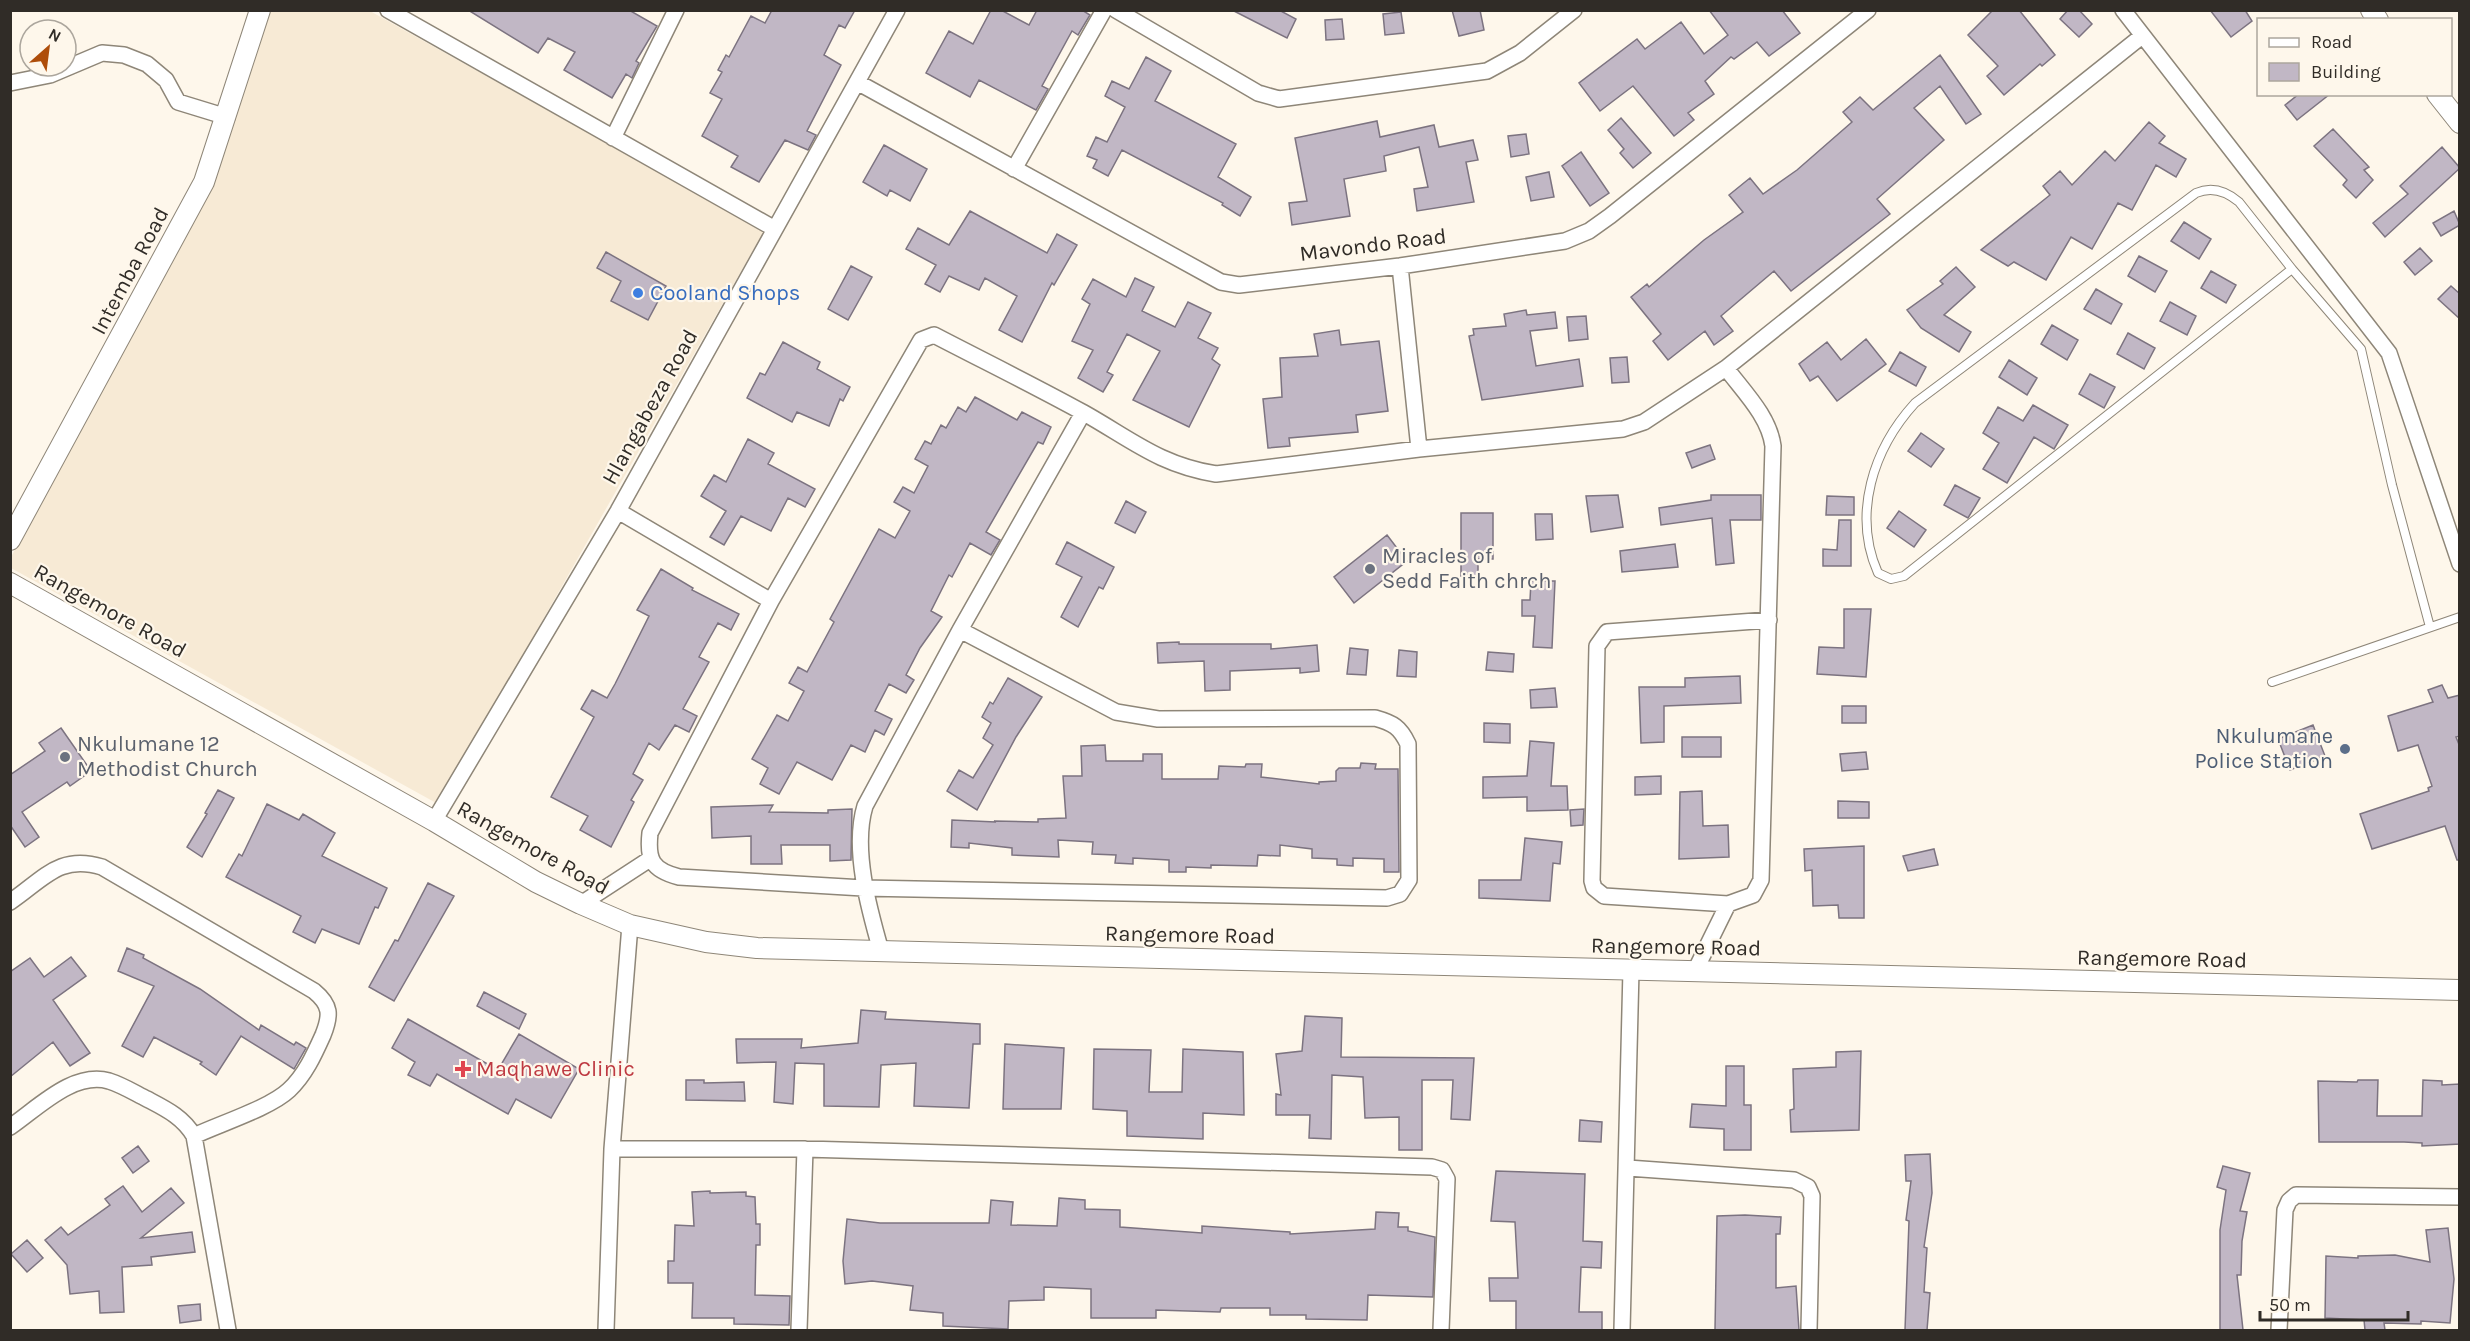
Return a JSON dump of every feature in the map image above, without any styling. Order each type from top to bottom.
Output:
[{"type":"street","name":"Intemba Road","points":[[10,540],[204,182],[260,10]]},
{"type":"street","points":[[388,10],[775,229]]},
{"type":"street","points":[[613,138],[676,10]]},
{"type":"street","name":"Hlangabeza Road","points":[[434,821],[618,512],[897,10]]},
{"type":"street","points":[[1014,170],[1104,10]]},
{"type":"street","points":[[1116,10],[1258,93],[1279,99],[1487,71],[1520,53],[1574,10]]},
{"type":"street","name":"Mavondo Road","points":[[856,82],[1221,282],[1239,285],[1400,266],[1565,241],[1589,231],[1868,10]]},
{"type":"street","points":[[2123,10],[2389,353],[2460,564]]},
{"type":"street","points":[[960,630],[1095,702],[1133,717],[1158,719],[1375,718],[1393,723],[1401,730],[1408,744],[1409,880],[1406,888],[1400,894],[1387,898],[863,888],[679,877],[664,873],[650,859],[650,833],[771,601],[921,340],[926,336],[934,335],[1083,413],[1163,460],[1189,470],[1216,474],[1419,449],[1623,429],[1644,422],[1726,368],[2142,36]]},
{"type":"street","points":[[10,83],[50,75],[102,53],[124,55],[147,64],[166,80],[178,102],[227,117]]},
{"type":"street","points":[[2439,96],[2460,123]]},
{"type":"street","points":[[1400,266],[1419,449]]},
{"type":"street","points":[[1726,368],[1771,432],[1773,446],[1769,620],[1761,880],[1753,895],[1728,904],[1604,896],[1594,888],[1592,831],[1598,646],[1606,632],[1769,620]]},
{"type":"street","points":[[881,951],[863,888],[862,821],[865,806],[960,630],[1083,413]]},
{"type":"street","points":[[618,512],[771,601]]},
{"type":"street","name":"Rangemore Road","points":[[10,583],[434,821],[536,882],[630,925],[706,942],[757,948],[2460,990]]},
{"type":"street","points":[[581,904],[650,859]]},
{"type":"street","points":[[10,902],[66,863],[83,861],[102,867],[324,1000],[329,1011],[329,1020],[313,1058],[288,1091],[270,1102],[194,1136]]},
{"type":"street","points":[[1695,971],[1728,904]]},
{"type":"street","points":[[606,1330],[612,1149],[630,925]]},
{"type":"street","points":[[1622,1330],[1628,1168],[1631,970]]},
{"type":"street","points":[[10,1127],[68,1087],[93,1079],[122,1086],[177,1116],[188,1125],[194,1136],[228,1330]]},
{"type":"street","points":[[612,1149],[805,1149],[1432,1167],[1442,1170],[1447,1179],[1441,1330]]},
{"type":"street","points":[[799,1330],[805,1149]]},
{"type":"street","points":[[1628,1168],[1794,1180],[1808,1187],[1812,1196],[1809,1330]]},
{"type":"street","points":[[2279,1330],[2285,1210],[2289,1201],[2296,1195],[2460,1197]]},
{"type":"lane","points":[[2292,269],[1904,576],[1891,579],[1878,573],[1868,552],[1866,531],[1871,479],[1881,451],[1895,426],[1915,403],[2187,200],[2207,189],[2230,194],[2239,202],[2292,269],[2361,349],[2392,485],[2430,627]]},
{"type":"lane","points":[[2272,682],[2460,617]]},
{"type":"shaded area","points":[[271,11],[370,11],[764,231],[438,804],[11,568],[11,557],[208,191]]},
{"type":"building","points":[[468,10],[629,10],[657,26],[636,61],[639,63],[632,78],[626,74],[612,98],[564,70],[575,52],[548,38],[538,53]]},
{"type":"building","points":[[772,10],[855,10],[845,28],[839,25],[824,55],[841,65],[807,131],[816,135],[808,150],[785,140],[759,182],[731,167],[738,156],[702,136],[722,99],[710,93],[722,72],[718,70],[726,55],[729,57],[751,16],[765,23]]},
{"type":"building","points":[[991,10],[1001,10],[1029,25],[1037,10],[1082,10],[1090,15],[1078,35],[1072,31],[1042,86],[1048,89],[1036,110],[979,80],[970,97],[926,73],[949,31],[973,44]]},
{"type":"building","points":[[1232,10],[1279,10],[1296,19],[1287,38]]},
{"type":"building","points":[[1452,10],[1480,10],[1484,30],[1459,36]]},
{"type":"building","points":[[1709,10],[1782,10],[1800,33],[1769,56],[1757,42],[1734,59],[1731,57],[1705,81],[1714,94],[1688,113],[1694,120],[1674,136],[1633,86],[1600,111],[1579,83],[1637,39],[1645,49],[1681,22],[1704,54],[1728,35]]},
{"type":"building","points":[[1993,10],[2019,10],[2055,55],[2042,66],[2040,64],[2004,95],[1987,76],[1998,66],[1968,35]]},
{"type":"building","points":[[2068,10],[2079,10],[2092,24],[2079,37],[2060,19]]},
{"type":"building","points":[[2210,10],[2245,10],[2252,21],[2231,37]]},
{"type":"building","points":[[1401,12],[1404,33],[1385,35],[1383,14]]},
{"type":"building","points":[[1342,19],[1344,39],[1326,40],[1325,20]]},
{"type":"building","points":[[1940,55],[1981,114],[1966,124],[1940,86],[1914,108],[1944,140],[1877,199],[1890,214],[1791,291],[1774,271],[1721,316],[1733,331],[1714,345],[1705,331],[1668,360],[1653,341],[1661,334],[1631,297],[1647,284],[1649,287],[1704,240],[1743,212],[1729,195],[1750,178],[1763,194],[1797,170],[1852,122],[1843,112],[1860,97],[1873,110]]},
{"type":"building","points":[[1146,57],[1171,71],[1155,101],[1236,144],[1218,177],[1251,197],[1240,216],[1222,205],[1223,203],[1122,150],[1108,176],[1093,168],[1097,160],[1087,156],[1096,137],[1107,142],[1125,107],[1105,96],[1112,81],[1129,89]]},
{"type":"building","points":[[2296,96],[2327,96],[2297,120],[2285,105]]},
{"type":"building","points":[[1621,118],[1651,153],[1633,168],[1620,153],[1624,149],[1608,130]]},
{"type":"building","points":[[1377,121],[1380,137],[1434,125],[1439,147],[1473,140],[1478,160],[1466,162],[1474,202],[1417,211],[1414,189],[1428,187],[1419,147],[1384,156],[1386,171],[1344,179],[1350,216],[1292,225],[1289,203],[1307,201],[1295,138]]},
{"type":"building","points":[[2149,122],[2165,136],[2159,143],[2186,159],[2176,177],[2156,165],[2132,210],[2118,203],[2092,249],[2071,237],[2046,280],[2014,262],[2008,266],[1981,250],[2050,195],[2043,186],[2060,171],[2072,185],[2105,151],[2115,161]]},
{"type":"building","points":[[2333,129],[2369,167],[2364,170],[2373,180],[2356,198],[2343,185],[2347,180],[2314,146]]},
{"type":"building","points":[[1526,134],[1529,154],[1511,157],[1508,136]]},
{"type":"building","points":[[884,145],[927,169],[910,201],[890,190],[887,196],[863,182]]},
{"type":"building","points":[[2442,147],[2460,168],[2385,237],[2373,223],[2408,194],[2400,186]]},
{"type":"building","points":[[1581,152],[1609,193],[1590,206],[1562,166]]},
{"type":"building","points":[[1549,172],[1554,197],[1531,201],[1526,177]]},
{"type":"building","points":[[970,211],[1047,253],[1057,234],[1077,245],[1054,285],[1052,283],[1022,342],[999,330],[1017,296],[985,278],[979,290],[949,276],[940,292],[925,284],[936,265],[906,249],[918,228],[949,245]]},
{"type":"building","points":[[2454,211],[2460,225],[2441,236],[2433,223]]},
{"type":"building","points":[[2184,222],[2211,239],[2199,259],[2171,241]]},
{"type":"building","points":[[2420,248],[2432,261],[2415,275],[2404,262]]},
{"type":"building","name":"Cooland Shops","points":[[606,252],[666,286],[648,320],[611,301],[621,281],[597,268]]},
{"type":"building","points":[[2139,256],[2167,271],[2155,292],[2128,276]]},
{"type":"building","points":[[851,266],[872,277],[848,320],[828,309]]},
{"type":"building","points":[[1956,267],[1975,287],[1944,315],[1971,332],[1959,352],[1921,328],[1907,310],[1943,284],[1940,281]]},
{"type":"building","points":[[2211,271],[2236,285],[2226,303],[2201,288]]},
{"type":"building","points":[[1135,278],[1154,287],[1142,311],[1175,327],[1188,302],[1211,313],[1198,338],[1218,348],[1212,359],[1220,365],[1189,427],[1133,400],[1160,351],[1127,334],[1107,372],[1113,375],[1103,392],[1078,378],[1093,350],[1072,341],[1090,304],[1082,299],[1093,279],[1126,297]]},
{"type":"building","points":[[2451,286],[2460,294],[2460,319],[2438,299]]},
{"type":"building","points":[[2096,289],[2122,304],[2111,324],[2084,309]]},
{"type":"building","points":[[2170,302],[2196,316],[2187,335],[2160,321]]},
{"type":"building","points":[[1526,310],[1527,315],[1555,312],[1557,328],[1530,331],[1536,366],[1579,359],[1583,386],[1482,400],[1469,336],[1474,335],[1473,329],[1506,326],[1504,314]]},
{"type":"building","points":[[1586,316],[1588,339],[1569,341],[1567,317]]},
{"type":"building","points":[[2052,325],[2078,340],[2067,360],[2041,344]]},
{"type":"building","points":[[1339,330],[1341,345],[1379,341],[1388,411],[1356,415],[1358,432],[1289,438],[1290,446],[1268,448],[1263,399],[1282,397],[1280,358],[1318,356],[1314,334]]},
{"type":"building","points":[[2128,333],[2155,348],[2144,369],[2117,354]]},
{"type":"building","points":[[1866,339],[1886,364],[1837,401],[1818,376],[1810,381],[1799,364],[1827,342],[1841,360]]},
{"type":"building","points":[[783,342],[820,362],[817,369],[850,387],[843,401],[840,399],[829,426],[797,412],[792,422],[747,398],[760,373],[765,375]]},
{"type":"building","points":[[1900,352],[1926,367],[1916,386],[1889,371]]},
{"type":"building","points":[[1627,357],[1629,382],[1612,383],[1610,358]]},
{"type":"building","points":[[2009,360],[2037,378],[2027,395],[1999,377]]},
{"type":"building","points":[[2090,374],[2115,387],[2104,408],[2079,394]]},
{"type":"building","points":[[975,397],[1017,420],[1022,412],[1051,427],[1043,444],[1038,442],[986,532],[1000,540],[991,555],[970,543],[952,577],[949,575],[931,611],[942,617],[920,648],[906,675],[914,680],[906,693],[889,684],[875,711],[892,719],[884,735],[875,730],[865,752],[851,745],[832,780],[797,762],[779,794],[760,784],[768,768],[752,759],[777,715],[788,721],[804,691],[789,683],[798,667],[807,672],[834,622],[830,619],[879,529],[895,538],[910,511],[894,502],[903,487],[914,493],[928,466],[915,459],[925,441],[931,444],[941,425],[946,428],[958,407],[966,412]]},
{"type":"building","points":[[2033,405],[2068,425],[2054,449],[2034,437],[2007,483],[1983,469],[1999,443],[1983,433],[1998,407],[2023,421]]},
{"type":"building","points":[[1921,433],[1944,449],[1931,467],[1908,451]]},
{"type":"building","points":[[748,439],[774,453],[768,464],[815,489],[805,507],[788,498],[771,531],[741,516],[724,545],[710,537],[726,511],[701,496],[714,475],[726,482]]},
{"type":"building","points":[[1710,445],[1715,459],[1692,468],[1686,453]]},
{"type":"building","points":[[1955,485],[1980,498],[1968,518],[1944,505]]},
{"type":"building","points":[[1618,495],[1623,527],[1591,532],[1586,496]]},
{"type":"building","points":[[1711,495],[1761,495],[1761,520],[1730,520],[1734,563],[1716,565],[1712,518],[1661,525],[1659,508],[1711,500]]},
{"type":"building","points":[[1827,496],[1854,497],[1854,515],[1826,515]]},
{"type":"building","points":[[1126,501],[1146,512],[1135,533],[1115,523]]},
{"type":"building","points":[[1899,511],[1926,530],[1914,547],[1887,528]]},
{"type":"building","points":[[1461,513],[1493,513],[1493,559],[1478,559],[1478,576],[1461,576]]},
{"type":"building","points":[[1535,514],[1552,514],[1553,539],[1536,540]]},
{"type":"building","points":[[1839,520],[1851,520],[1851,566],[1823,566],[1823,549],[1837,550]]},
{"type":"building","name":"Miracles of Sedd Faith chrch","points":[[1387,535],[1407,561],[1354,603],[1334,577]]},
{"type":"building","points":[[1067,542],[1114,567],[1103,589],[1099,587],[1078,627],[1061,617],[1082,577],[1056,564]]},
{"type":"building","points":[[1675,544],[1678,567],[1622,572],[1620,551]]},
{"type":"building","points":[[661,569],[693,588],[692,590],[739,614],[731,630],[718,623],[699,657],[709,662],[683,709],[697,716],[689,732],[675,725],[659,750],[649,743],[633,774],[643,780],[631,800],[634,802],[611,847],[580,830],[588,816],[551,797],[594,717],[581,709],[592,690],[607,698],[615,684],[649,616],[637,610]]},
{"type":"building","points":[[1531,581],[1555,581],[1552,648],[1533,647],[1535,616],[1522,616],[1522,600],[1530,600]]},
{"type":"building","points":[[1844,609],[1871,609],[1866,677],[1817,674],[1819,647],[1844,648]]},
{"type":"building","points":[[1179,642],[1179,644],[1271,644],[1271,649],[1317,645],[1319,671],[1300,673],[1300,668],[1230,671],[1230,690],[1205,691],[1204,661],[1158,663],[1157,643]]},
{"type":"building","points":[[1350,648],[1368,650],[1366,675],[1347,674]]},
{"type":"building","points":[[1399,650],[1417,652],[1416,677],[1397,676]]},
{"type":"building","points":[[1488,652],[1514,654],[1513,672],[1486,670]]},
{"type":"building","points":[[1740,676],[1741,703],[1664,706],[1664,742],[1641,743],[1639,687],[1685,687],[1685,678]]},
{"type":"building","points":[[1008,678],[1042,697],[1016,737],[977,810],[947,791],[959,770],[973,778],[993,745],[983,738],[991,723],[982,717],[990,702],[993,704]]},
{"type":"building","points":[[2442,685],[2448,698],[2460,695],[2460,736],[2456,737],[2460,747],[2460,860],[2457,860],[2445,826],[2372,849],[2360,814],[2429,791],[2428,788],[2432,786],[2418,745],[2398,751],[2388,716],[2433,702],[2428,690]]},
{"type":"building","points":[[1555,688],[1557,707],[1531,708],[1530,690]]},
{"type":"building","points":[[1842,706],[1866,706],[1866,723],[1842,723]]},
{"type":"building","points":[[1484,723],[1510,724],[1510,743],[1484,742]]},
{"type":"building","points":[[2313,725],[2325,756],[2290,770],[2278,739]]},
{"type":"building","points":[[61,728],[91,771],[70,786],[67,782],[22,812],[39,837],[25,847],[10,825],[10,775],[45,751],[39,743]]},
{"type":"building","points":[[1682,737],[1721,737],[1721,757],[1682,757]]},
{"type":"building","points":[[1530,741],[1554,743],[1551,786],[1567,786],[1568,810],[1527,811],[1527,797],[1483,798],[1483,777],[1527,776]]},
{"type":"building","points":[[1105,745],[1106,761],[1143,761],[1143,754],[1162,754],[1162,779],[1218,779],[1219,766],[1245,767],[1246,764],[1262,764],[1261,777],[1319,784],[1319,782],[1336,781],[1336,771],[1339,768],[1360,768],[1361,763],[1376,764],[1375,769],[1398,769],[1399,872],[1384,872],[1384,859],[1353,858],[1353,866],[1337,865],[1337,859],[1312,858],[1312,849],[1280,845],[1280,856],[1258,855],[1257,866],[1186,867],[1186,872],[1169,872],[1169,860],[1133,858],[1133,864],[1115,863],[1116,855],[1092,854],[1093,842],[1058,840],[1059,857],[1012,855],[1012,848],[969,843],[969,848],[951,847],[952,820],[1038,822],[1038,819],[1066,818],[1063,776],[1082,776],[1081,746]]},
{"type":"building","points":[[1866,752],[1868,769],[1842,771],[1840,754]]},
{"type":"building","points":[[1661,776],[1661,794],[1635,795],[1635,777]]},
{"type":"building","points":[[218,790],[234,798],[202,857],[187,847],[207,814],[205,813]]},
{"type":"building","points":[[1702,791],[1703,826],[1728,825],[1729,857],[1679,859],[1680,792]]},
{"type":"building","points":[[1838,801],[1869,802],[1869,818],[1838,818]]},
{"type":"building","points":[[267,804],[299,820],[303,814],[335,833],[322,856],[387,888],[378,908],[375,907],[359,944],[322,929],[315,943],[293,932],[301,916],[226,877],[239,854],[242,856]]},
{"type":"building","points":[[773,805],[769,812],[828,813],[828,810],[852,809],[851,860],[830,861],[830,845],[781,845],[782,864],[751,864],[751,836],[712,838],[711,807]]},
{"type":"building","points":[[1584,809],[1583,825],[1571,826],[1570,810]]},
{"type":"building","points":[[1525,838],[1562,842],[1560,864],[1553,863],[1550,901],[1479,898],[1479,880],[1521,880]]},
{"type":"building","points":[[1864,846],[1864,918],[1839,918],[1838,905],[1813,906],[1812,870],[1805,871],[1804,849]]},
{"type":"building","points":[[1934,849],[1938,865],[1908,871],[1903,856]]},
{"type":"building","points":[[428,883],[454,896],[394,1001],[369,987],[395,940],[398,941]]},
{"type":"building","points":[[127,948],[144,955],[143,958],[200,989],[259,1030],[261,1025],[294,1045],[296,1042],[306,1048],[294,1069],[241,1036],[216,1075],[200,1064],[202,1062],[154,1037],[143,1057],[122,1046],[154,986],[118,971]]},
{"type":"building","points":[[71,957],[86,976],[53,1000],[90,1053],[70,1066],[53,1042],[10,1077],[10,972],[30,958],[44,977]]},
{"type":"building","points":[[484,992],[526,1014],[519,1029],[477,1006]]},
{"type":"building","points":[[861,1010],[886,1012],[885,1019],[980,1024],[980,1044],[973,1044],[969,1108],[914,1106],[916,1063],[881,1065],[879,1107],[824,1106],[824,1064],[795,1063],[793,1104],[774,1102],[776,1062],[737,1063],[736,1039],[802,1039],[801,1048],[858,1043]]},
{"type":"building","points":[[1305,1016],[1342,1018],[1341,1057],[1474,1058],[1470,1120],[1451,1119],[1453,1080],[1422,1080],[1422,1150],[1399,1150],[1399,1117],[1365,1118],[1363,1077],[1332,1075],[1331,1139],[1309,1138],[1310,1115],[1276,1115],[1276,1094],[1281,1095],[1276,1054],[1302,1051]]},
{"type":"building","name":"Maqhawe Clinic","points":[[408,1019],[498,1070],[519,1034],[579,1069],[551,1118],[516,1099],[508,1114],[437,1074],[430,1086],[408,1075],[415,1062],[392,1048]]},
{"type":"building","points":[[1005,1044],[1064,1048],[1061,1109],[1003,1109]]},
{"type":"building","points":[[1094,1049],[1151,1050],[1149,1092],[1182,1092],[1183,1049],[1243,1052],[1244,1115],[1203,1113],[1203,1139],[1127,1136],[1127,1111],[1093,1109]]},
{"type":"building","points":[[1861,1051],[1859,1130],[1791,1132],[1790,1110],[1794,1109],[1793,1069],[1836,1067],[1836,1052]]},
{"type":"building","points":[[1726,1066],[1744,1066],[1744,1105],[1751,1105],[1751,1150],[1724,1150],[1724,1129],[1690,1127],[1692,1104],[1726,1106]]},
{"type":"building","points":[[686,1080],[704,1080],[704,1083],[744,1082],[745,1101],[686,1100]]},
{"type":"building","points":[[2358,1080],[2378,1080],[2377,1116],[2422,1116],[2423,1080],[2442,1081],[2442,1085],[2460,1084],[2460,1144],[2422,1146],[2422,1143],[2404,1142],[2319,1142],[2318,1081],[2357,1082]]},
{"type":"building","points":[[1580,1120],[1602,1122],[1601,1142],[1579,1141]]},
{"type":"building","points":[[138,1146],[149,1161],[133,1173],[122,1158]]},
{"type":"building","points":[[1930,1154],[1932,1193],[1924,1247],[1927,1248],[1924,1292],[1930,1293],[1927,1330],[1905,1330],[1909,1221],[1906,1220],[1911,1181],[1906,1181],[1905,1155]]},
{"type":"building","points":[[2223,1166],[2250,1173],[2240,1211],[2247,1212],[2242,1241],[2241,1275],[2237,1275],[2243,1330],[2220,1330],[2220,1230],[2226,1190],[2217,1187]]},
{"type":"building","points":[[1496,1171],[1585,1174],[1583,1241],[1602,1242],[1601,1268],[1581,1267],[1579,1312],[1602,1312],[1602,1330],[1516,1330],[1516,1301],[1490,1301],[1489,1278],[1518,1278],[1515,1222],[1491,1221]]},
{"type":"building","points":[[123,1186],[142,1212],[171,1188],[184,1203],[141,1238],[192,1232],[195,1252],[151,1257],[152,1265],[122,1267],[124,1312],[100,1313],[99,1291],[70,1294],[67,1265],[45,1240],[61,1227],[68,1235],[110,1205],[105,1199]]},
{"type":"building","points":[[710,1191],[710,1193],[746,1192],[746,1196],[755,1197],[756,1224],[760,1224],[760,1245],[756,1245],[755,1295],[790,1296],[789,1325],[734,1324],[734,1318],[692,1318],[693,1283],[668,1283],[668,1261],[674,1261],[675,1225],[694,1226],[692,1192]]},
{"type":"building","points":[[1059,1198],[1085,1200],[1085,1209],[1120,1210],[1120,1227],[1202,1233],[1202,1226],[1290,1232],[1290,1234],[1375,1229],[1376,1212],[1399,1213],[1398,1227],[1408,1227],[1408,1231],[1435,1237],[1433,1297],[1368,1295],[1367,1320],[1306,1319],[1306,1315],[1270,1315],[1270,1308],[1221,1308],[1220,1312],[1156,1310],[1156,1318],[1091,1318],[1091,1289],[1044,1287],[1044,1300],[1009,1301],[1008,1329],[943,1326],[943,1313],[910,1310],[913,1286],[872,1281],[845,1284],[843,1261],[847,1219],[880,1223],[989,1223],[991,1200],[1013,1202],[1011,1225],[1057,1226]]},
{"type":"building","points":[[1717,1216],[1781,1217],[1780,1234],[1776,1234],[1776,1288],[1796,1286],[1799,1330],[1715,1330]]},
{"type":"building","points":[[2448,1228],[2454,1279],[2450,1323],[2421,1321],[2421,1324],[2384,1323],[2385,1330],[2365,1330],[2364,1320],[2325,1318],[2326,1256],[2358,1258],[2358,1256],[2395,1255],[2430,1262],[2426,1230]]},
{"type":"building","points":[[27,1240],[43,1258],[27,1272],[11,1254]]},
{"type":"building","points":[[200,1304],[201,1320],[180,1323],[178,1306]]},
{"type":"place","name":"Cooland Shops","points":[[638,293]]},
{"type":"place","name":"Miracles of Sedd Faith chrch","points":[[1370,569]]},
{"type":"place","name":"Nkulumane Police Station","points":[[2345,749]]},
{"type":"place","name":"Nkulumane 12 Methodist Church","points":[[65,757]]},
{"type":"place","name":"Maqhawe Clinic","points":[[463,1069]]}]
